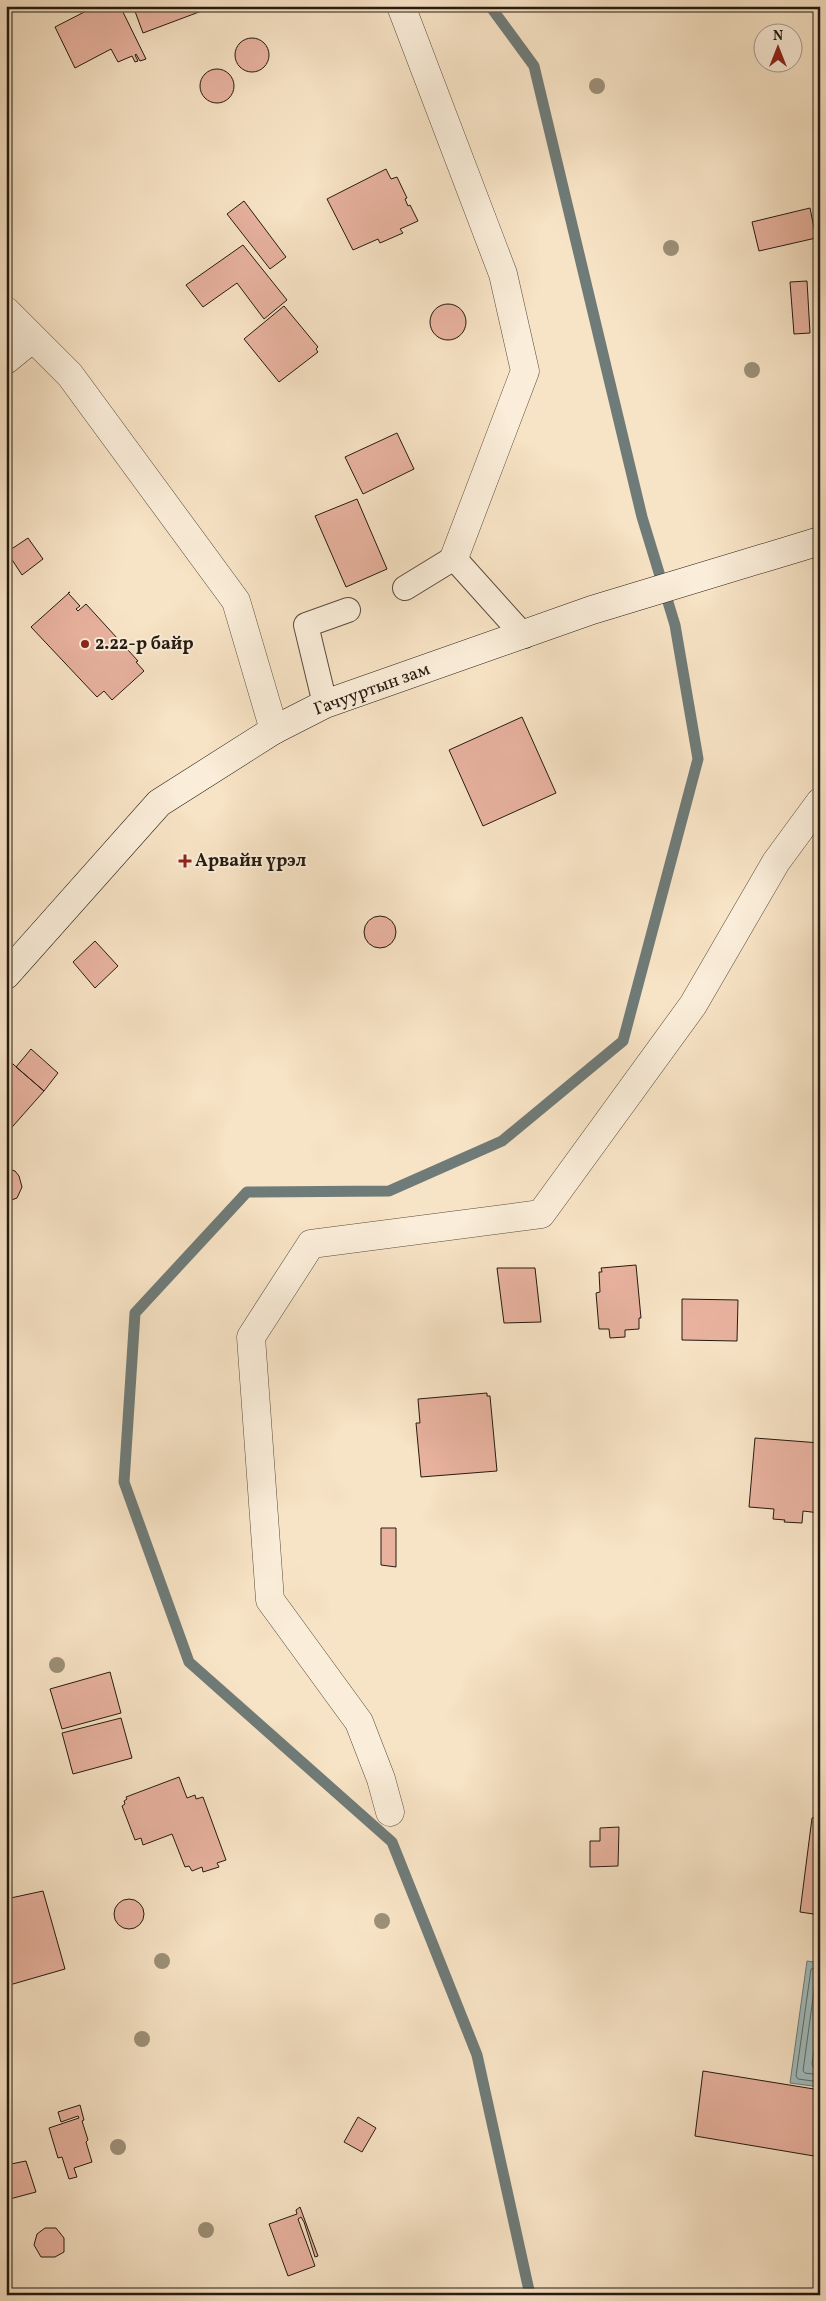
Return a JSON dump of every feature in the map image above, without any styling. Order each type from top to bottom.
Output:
[{"type":"street","points":[[402,6],[503,274],[524,371],[454,558]]},
{"type":"street","points":[[6,310],[70,375],[236,601],[274,730]]},
{"type":"street","points":[[6,360],[34,338]]},
{"type":"street","name":"Гачууртын зам","points":[[6,975],[159,804],[274,730],[325,704],[524,636],[592,610],[820,541]]},
{"type":"street","points":[[390,1812],[381,1779],[359,1722],[270,1600],[251,1337],[311,1244],[541,1214],[693,1005],[776,862],[820,802]]},
{"type":"lane","points":[[405,588],[454,558],[524,636]]},
{"type":"lane","points":[[325,704],[306,625],[348,610]]},
{"type":"water","points":[[807,1961],[820,1963],[820,2087],[790,2083]]},
{"type":"building","points":[[96,6],[120,6],[146,59],[140,61],[136,54],[138,61],[135,62],[132,56],[118,62],[111,49],[75,68],[55,27]]},
{"type":"building","points":[[133,6],[215,6],[143,33]]},
{"type":"building","points":[[252,38],[264,43],[269,55],[264,67],[252,72],[240,67],[235,55],[240,43]]},
{"type":"building","points":[[217,69],[229,74],[234,86],[229,98],[217,103],[205,98],[200,86],[205,74]]},
{"type":"building","points":[[386,169],[391,179],[397,177],[407,198],[405,199],[408,206],[410,205],[418,221],[400,229],[403,233],[380,243],[378,239],[353,250],[327,199]]},
{"type":"building","points":[[244,201],[286,257],[270,269],[227,214]]},
{"type":"building","points":[[810,208],[816,238],[759,251],[752,222]]},
{"type":"building","points":[[243,245],[287,300],[264,319],[237,283],[203,307],[186,285]]},
{"type":"building","points":[[807,281],[810,333],[794,334],[790,282]]},
{"type":"building","points":[[448,304],[455,305],[461,309],[465,315],[465,329],[461,335],[455,339],[448,340],[441,339],[435,335],[431,329],[430,322],[431,315],[435,309],[441,305]]},
{"type":"building","points":[[284,306],[318,347],[316,349],[318,352],[279,382],[244,339]]},
{"type":"building","points":[[397,433],[414,469],[363,494],[345,457]]},
{"type":"building","points":[[357,499],[387,569],[346,587],[315,516]]},
{"type":"building","points":[[28,538],[43,559],[22,575],[7,552]]},
{"type":"building","name":"2.22-р байр","points":[[68,593],[80,606],[76,609],[78,611],[86,604],[138,661],[136,662],[144,671],[112,700],[104,691],[97,697],[31,627]]},
{"type":"building","points":[[522,717],[556,793],[483,826],[449,750]]},
{"type":"building","points":[[380,916],[386,917],[391,921],[395,926],[395,938],[391,943],[386,947],[380,948],[374,947],[369,943],[365,938],[364,932],[365,926],[369,921],[374,917]]},
{"type":"building","points":[[95,941],[118,966],[95,988],[73,962]]},
{"type":"building","points":[[31,1049],[58,1073],[44,1091],[16,1067]]},
{"type":"building","points":[[6,1058],[44,1091],[6,1134]]},
{"type":"building","points":[[6,1168],[15,1171],[19,1176],[22,1187],[17,1198],[6,1202]]},
{"type":"building","points":[[636,1265],[641,1318],[639,1318],[639,1329],[625,1330],[625,1337],[610,1338],[609,1329],[599,1329],[596,1293],[600,1292],[599,1272],[602,1272],[601,1268]]},
{"type":"building","points":[[497,1268],[535,1268],[541,1322],[504,1323]]},
{"type":"building","points":[[682,1299],[738,1300],[737,1341],[682,1340]]},
{"type":"building","points":[[487,1393],[487,1396],[490,1396],[497,1471],[421,1477],[416,1423],[420,1423],[418,1399]]},
{"type":"building","points":[[755,1438],[820,1443],[820,1513],[803,1511],[802,1523],[784,1522],[785,1520],[773,1519],[774,1509],[749,1507]]},
{"type":"building","points":[[381,1528],[396,1528],[396,1567],[381,1565]]},
{"type":"building","points":[[110,1672],[121,1713],[62,1729],[50,1689]]},
{"type":"building","points":[[121,1718],[132,1758],[73,1774],[62,1733]]},
{"type":"building","points":[[179,1777],[187,1798],[195,1795],[196,1799],[203,1797],[226,1860],[217,1863],[219,1867],[203,1872],[202,1867],[192,1871],[189,1866],[185,1867],[172,1834],[143,1845],[141,1838],[135,1840],[122,1806],[125,1804],[126,1797]]},
{"type":"building","points":[[820,1816],[820,1915],[800,1912],[812,1818]]},
{"type":"building","points":[[619,1827],[618,1866],[590,1867],[590,1841],[600,1841],[600,1828]]},
{"type":"building","points":[[43,1891],[65,1969],[6,1986],[6,1899]]},
{"type":"building","points":[[129,1899],[140,1903],[144,1914],[140,1925],[129,1929],[118,1925],[114,1914],[118,1903]]},
{"type":"building","points":[[703,2071],[820,2090],[820,2157],[695,2136]]},
{"type":"building","points":[[80,2105],[84,2120],[82,2121],[88,2140],[86,2142],[92,2162],[74,2168],[77,2177],[69,2179],[62,2157],[58,2158],[49,2128],[79,2118],[78,2116],[61,2122],[58,2112]]},
{"type":"building","points":[[358,2117],[376,2128],[362,2152],[344,2142]]},
{"type":"building","points":[[26,2161],[36,2192],[6,2200],[6,2165]]},
{"type":"building","points":[[300,2207],[318,2256],[315,2257],[301,2217],[298,2219],[315,2266],[288,2276],[269,2224],[297,2214],[296,2210]]},
{"type":"building","points":[[45,2228],[56,2228],[64,2238],[64,2252],[55,2257],[41,2257],[34,2245],[37,2234]]},
{"type":"waterway","points":[[490,6],[534,66],[642,517],[675,625],[698,759],[623,1041],[502,1141],[389,1191],[247,1192],[135,1313],[124,1482],[189,1662],[392,1842],[477,2055],[530,2295]]},
{"type":"place","name":"2.22-р байр","points":[[85,644]]},
{"type":"place","name":"Арвайн үрэл","points":[[185,861]]}]
